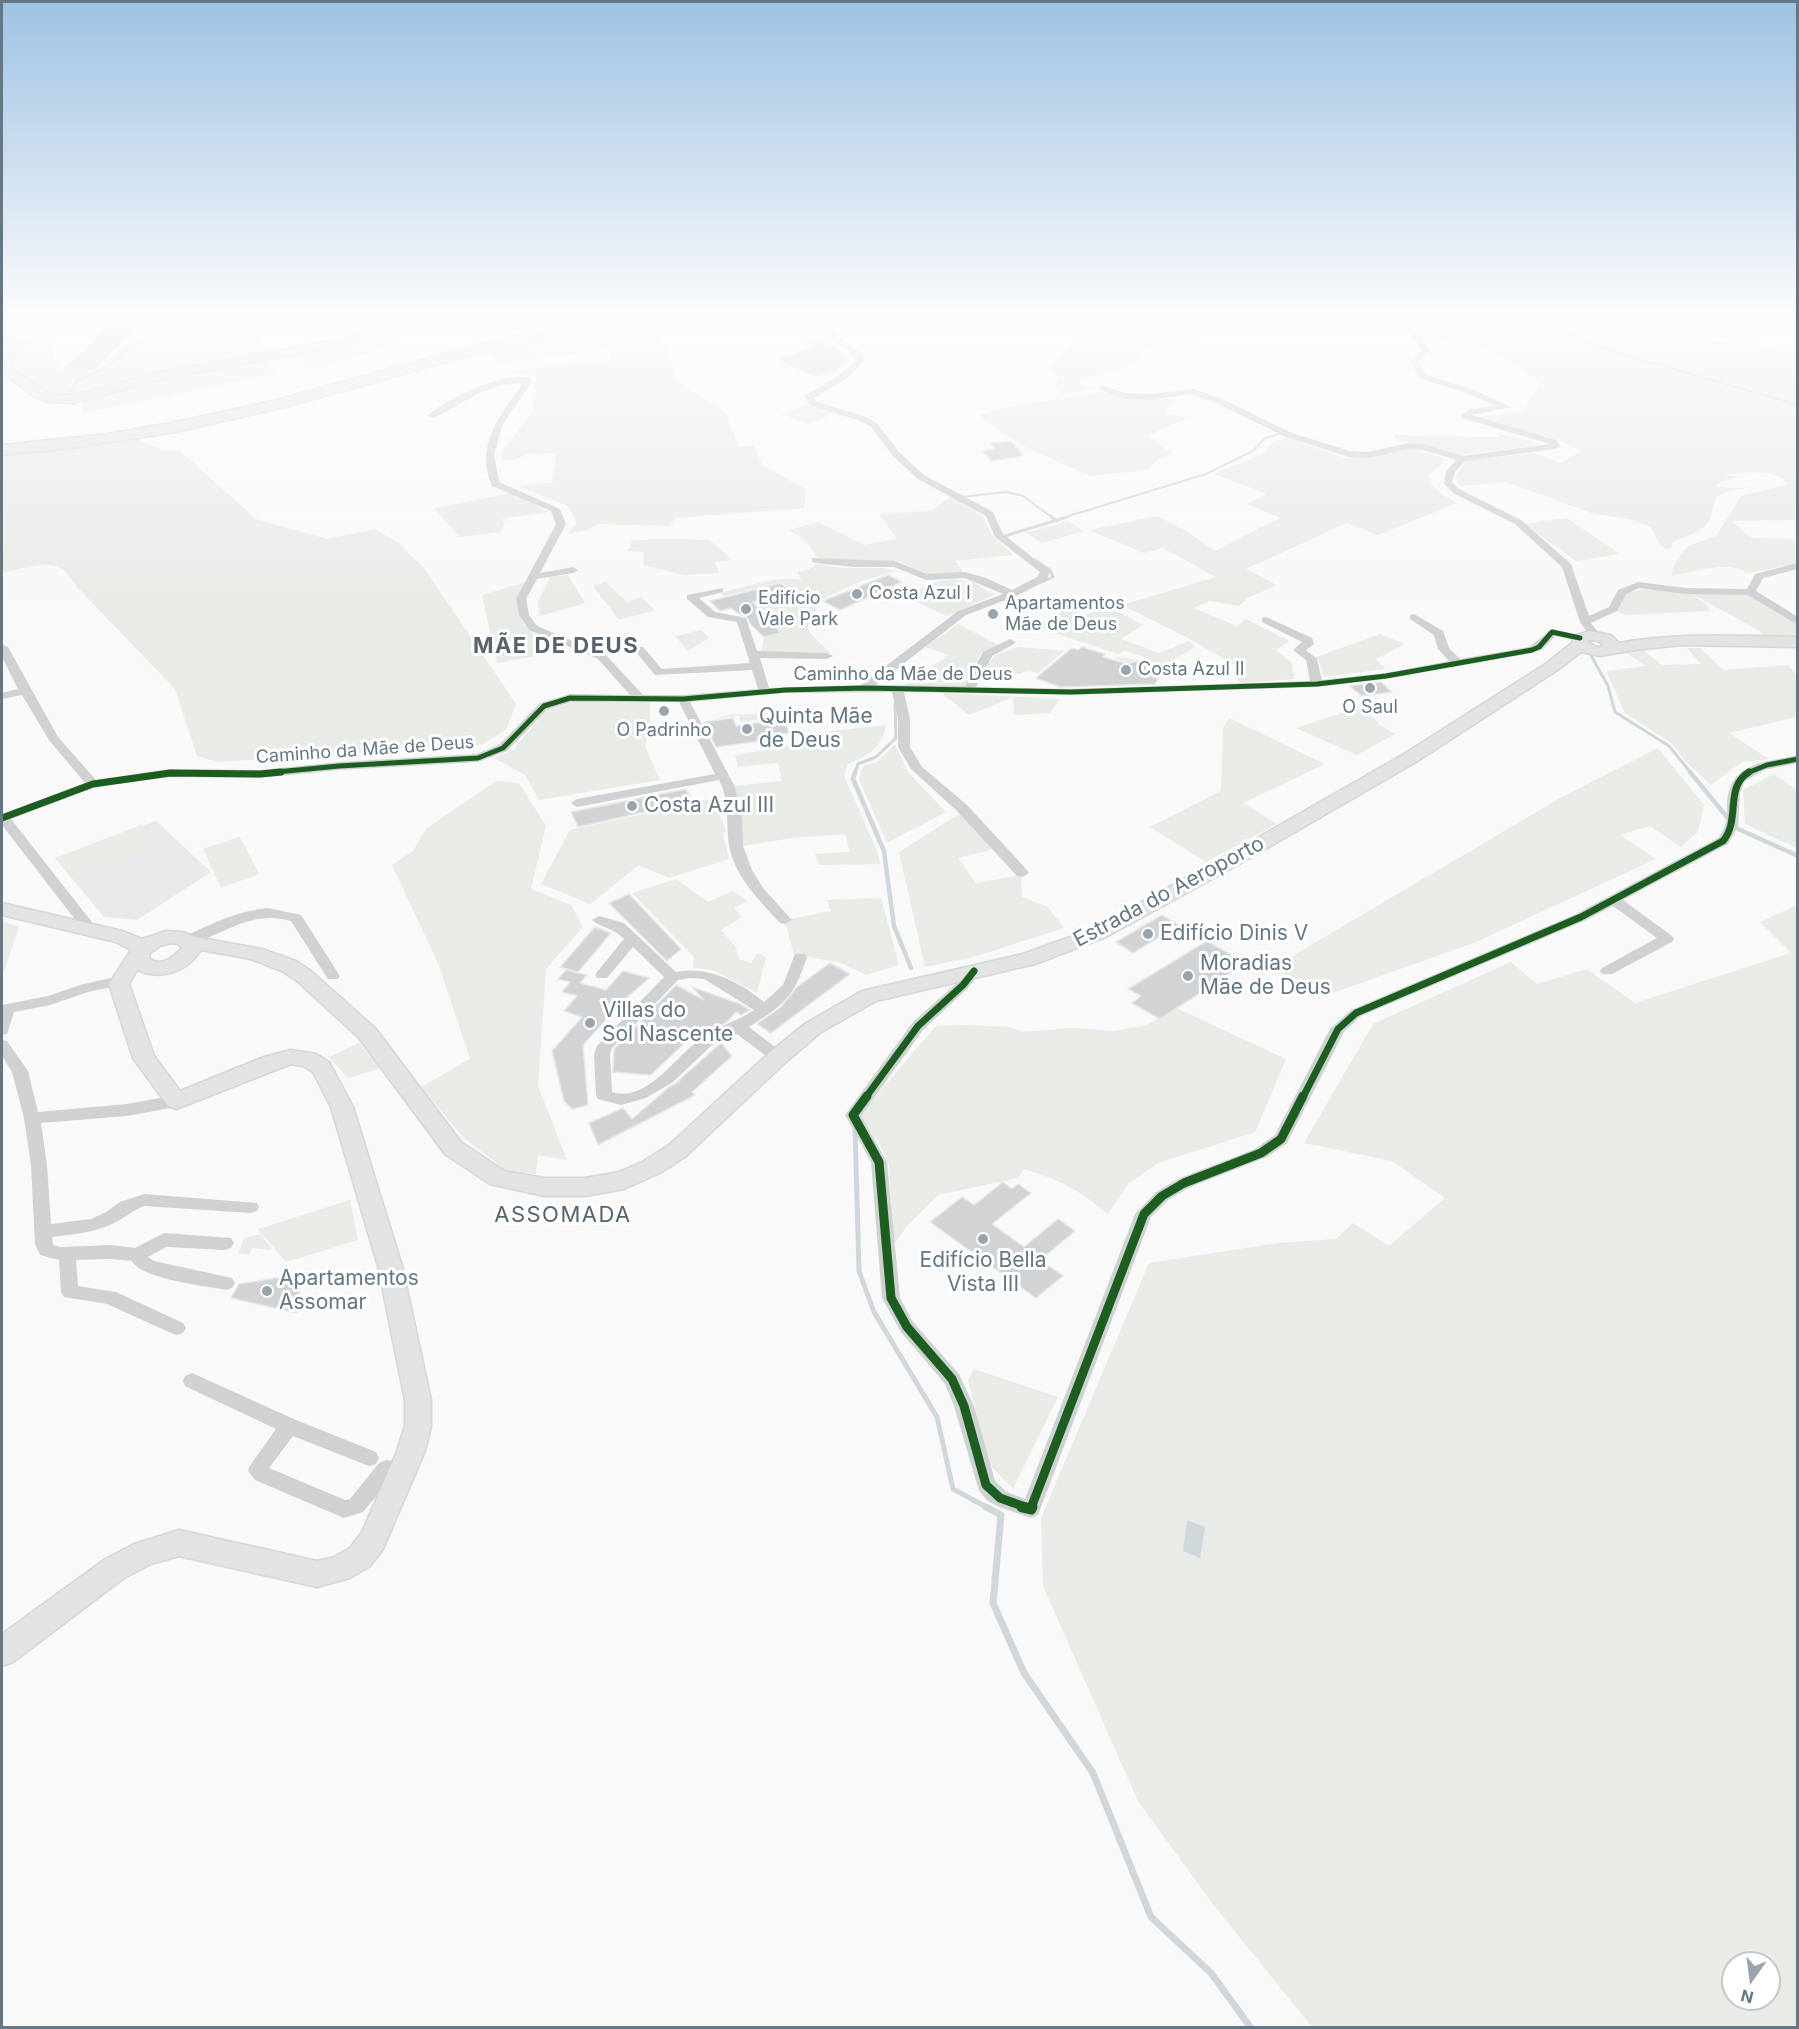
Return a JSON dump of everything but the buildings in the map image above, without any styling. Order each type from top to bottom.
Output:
[{"type":"highway","points":[[2,450],[144,430],[238,412]]},
{"type":"highway","points":[[2,443],[144,430]]},
{"type":"main road","name":"Estrada do Aeroporto","points":[[164,938],[177,937],[189,946],[255,953],[325,981],[453,1148],[498,1178],[544,1188],[585,1187],[624,1180],[652,1167],[677,1151],[778,1057],[813,1028],[870,996],[1028,959],[1099,933],[1238,857],[1410,758],[1593,640],[1640,643],[1671,640],[1797,642]]},
{"type":"main road","points":[[2,909],[78,924],[151,933],[164,938],[136,964],[119,984],[125,1008],[144,1058],[176,1101],[272,1062],[291,1057],[308,1059],[321,1067],[342,1107],[390,1266],[418,1400],[418,1426],[403,1470],[373,1539],[360,1557],[340,1569],[317,1574],[179,1543],[144,1552],[114,1569],[2,1652]]},
{"type":"main road","points":[[78,924],[122,937],[136,964]]},
{"type":"main road","points":[[136,964],[167,968],[189,946]]},
{"type":"street","points":[[431,416],[437,412]]},
{"type":"street","points":[[507,412],[499,424],[489,455],[495,484],[555,509],[561,524],[521,599],[524,615],[533,628],[602,657],[640,699]]},
{"type":"street","points":[[840,412],[861,418],[874,425],[896,454],[921,477],[990,514],[999,535],[1044,572],[1042,579],[1012,594],[962,613],[864,688]]},
{"type":"street","points":[[1241,412],[1289,435],[1348,454],[1368,455],[1396,447],[1409,446],[1424,447],[1462,459],[1555,447],[1554,442],[1465,416],[1473,412]]},
{"type":"street","points":[[1462,459],[1450,471],[1447,482],[1450,488],[1518,522],[1567,566],[1593,640]]},
{"type":"street","points":[[816,560],[854,564],[895,564],[926,577],[965,575],[1012,594]]},
{"type":"street","points":[[1749,592],[1759,576],[1797,566]]},
{"type":"street","points":[[533,577],[573,570]]},
{"type":"street","points":[[1593,640],[1621,593],[1633,586],[1686,591],[1749,592],[1761,597],[1797,622]]},
{"type":"street","points":[[719,590],[691,597],[712,615],[742,620],[765,692]]},
{"type":"street","points":[[1414,617],[1439,633],[1444,649],[1458,664]]},
{"type":"street","points":[[1266,620],[1308,640],[1308,644],[1299,650],[1311,659],[1317,684]]},
{"type":"street","name":"Caminho da Mãe de Deus","points":[[2,818],[93,784],[170,773],[261,774],[339,766],[478,758],[503,748],[544,706],[570,698],[683,699],[765,692],[864,688],[1071,692],[1317,684],[1458,664],[1532,650],[1539,647],[1552,632],[1593,640]]},
{"type":"street","points":[[969,689],[987,654],[1010,642]]},
{"type":"street","points":[[2,647],[25,691],[74,767],[93,784]]},
{"type":"street","points":[[639,649],[659,673],[755,660],[827,656]]},
{"type":"street","points":[[897,689],[904,719],[904,747],[917,769],[962,808],[1022,873]]},
{"type":"street","points":[[2,696],[25,691]]},
{"type":"street","points":[[683,699],[729,787],[736,818],[736,846],[745,870],[757,890],[785,920]]},
{"type":"street","points":[[974,971],[963,985],[918,1026],[853,1115],[879,1162],[891,1298],[907,1327],[952,1379],[964,1406],[986,1485],[993,1495],[1031,1509],[1143,1214],[1162,1196],[1184,1183],[1261,1153],[1281,1138],[1338,1029],[1356,1013],[1581,917],[1723,841],[1731,831],[1736,786],[1739,779],[1755,770],[1797,759]]},
{"type":"street","points":[[577,803],[723,776]]},
{"type":"street","points":[[2,818],[78,924]]},
{"type":"street","points":[[1607,971],[1667,939],[1614,900]]},
{"type":"street","points":[[189,946],[249,915],[267,912],[287,914],[296,918],[325,981]]},
{"type":"street","points":[[599,920],[613,922],[673,977]]},
{"type":"street","points":[[602,975],[633,938]]},
{"type":"street","points":[[762,1009],[752,1000],[707,975],[690,973],[673,977],[605,1046],[602,1054],[604,1095],[609,1099],[618,1100],[654,1087],[674,1073],[706,1042],[738,1027],[762,1009],[788,989],[800,957]]},
{"type":"street","points":[[2,1030],[4,1006],[50,1000],[85,988],[136,964]]},
{"type":"street","points":[[738,1027],[778,1057]]},
{"type":"street","points":[[2,1045],[20,1071],[32,1118],[39,1165],[46,1250],[59,1254],[110,1252],[138,1255],[146,1248],[164,1240],[225,1243]]},
{"type":"street","points":[[32,1118],[127,1110],[176,1101]]},
{"type":"street","points":[[43,1232],[93,1225],[112,1217],[126,1206],[144,1200],[251,1207]]},
{"type":"street","points":[[59,1254],[70,1292],[110,1297],[177,1328]]},
{"type":"street","points":[[138,1255],[141,1262],[150,1268],[226,1283]]},
{"type":"street","points":[[192,1380],[289,1426],[369,1458]]},
{"type":"street","points":[[289,1426],[258,1471],[344,1509],[356,1506],[386,1469],[403,1470]]},
{"type":"shaded area","points":[[532,412],[725,412],[739,447],[754,445],[762,465],[806,489],[804,508],[675,518],[670,526],[598,524],[585,531],[568,533],[577,524],[568,506],[518,486],[552,483],[556,453],[527,454],[512,461],[504,460],[501,453]]},
{"type":"shaded area","points":[[787,412],[828,412],[835,414],[810,424],[780,414]]},
{"type":"shaded area","points":[[992,412],[1165,412],[1188,418],[1147,436],[1174,454],[1157,460],[1147,470],[1090,476],[1023,446],[979,416]]},
{"type":"shaded area","points":[[1523,412],[1797,412],[1797,520],[1732,521],[1751,538],[1792,539],[1797,546],[1797,564],[1747,573],[1739,569],[1721,567],[1672,576],[1673,567],[1688,546],[1716,536],[1741,496],[1789,484],[1767,473],[1749,472],[1724,475],[1739,477],[1716,484],[1717,487],[1740,488],[1773,483],[1728,491],[1716,497],[1711,517],[1703,528],[1673,542],[1671,548],[1666,549],[1660,545],[1651,527],[1630,519],[1594,514],[1506,482],[1460,486],[1455,477],[1467,460],[1536,453],[1560,463],[1582,451],[1556,439],[1477,417]]},
{"type":"shaded area","points":[[1498,434],[1528,440],[1539,445],[1454,456],[1393,438],[1396,435],[1500,437]]},
{"type":"shaded area","points":[[1287,437],[1346,459],[1400,447],[1443,458],[1444,461],[1429,476],[1430,481],[1439,492],[1457,503],[1378,535],[1347,523],[1246,569],[1277,585],[1248,598],[1239,606],[1210,601],[1193,608],[1237,626],[1246,619],[1289,641],[1276,650],[1291,662],[1295,679],[1240,683],[1233,674],[1245,671],[1188,638],[1122,605],[1216,577],[1163,548],[1144,553],[1089,530],[1158,516],[1188,532],[1215,551],[1280,518],[1247,504],[1267,494],[1214,474],[1263,454],[1273,442]]},
{"type":"shaded area","points":[[137,439],[162,450],[179,450],[256,519],[327,539],[375,529],[396,541],[424,568],[516,704],[506,730],[481,745],[217,762],[197,756],[175,689],[77,587],[65,571],[52,565],[43,565],[2,573],[2,456]]},
{"type":"shaded area","points":[[511,493],[549,512],[502,519],[505,522],[501,532],[459,537],[434,508]]},
{"type":"shaded area","points":[[952,496],[982,516],[992,535],[1013,555],[955,561],[964,573],[928,574],[898,561],[854,562],[819,558],[802,538],[789,530],[819,522],[864,545],[897,539],[879,514],[931,511]]},
{"type":"shaded area","points":[[1567,518],[1620,554],[1576,561],[1524,524]]},
{"type":"shaded area","points":[[1068,521],[1084,531],[1042,543],[1026,533]]},
{"type":"shaded area","points":[[710,540],[732,560],[715,562],[719,573],[684,575],[643,565],[644,552],[628,551],[632,541]]},
{"type":"shaded area","points":[[816,564],[844,568],[883,568],[896,571],[864,580],[822,599],[819,591],[815,589],[820,595],[808,629],[831,653],[761,652],[764,638],[781,633],[779,629],[783,628],[754,602],[793,591],[781,582],[724,596],[720,593],[774,580],[802,581],[797,572],[808,570]]},
{"type":"shaded area","points":[[568,575],[585,603],[540,616],[538,602],[550,577]]},
{"type":"shaded area","points":[[952,579],[973,582],[994,595],[947,616],[904,596],[938,581]]},
{"type":"shaded area","points":[[527,582],[516,599],[521,618],[532,632],[554,644],[541,655],[497,663],[482,595]]},
{"type":"shaded area","points":[[606,582],[627,602],[641,597],[655,610],[619,620],[593,586]]},
{"type":"shaded area","points":[[1647,588],[1742,591],[1797,624],[1797,636],[1762,635],[1758,630],[1690,593],[1707,605],[1711,611],[1627,615],[1615,611],[1624,593]]},
{"type":"shaded area","points":[[1106,605],[1143,625],[1121,639],[1159,653],[1189,641],[1195,647],[1175,659],[1168,669],[1164,670],[1165,667],[1148,661],[1144,664],[1135,660],[1127,664],[1113,657],[1142,660],[1147,657],[1124,651],[1118,654],[1036,627],[1068,608],[1086,615]]},
{"type":"shaded area","points":[[958,624],[999,645],[981,653],[964,687],[903,686],[949,655],[925,647]]},
{"type":"shaded area","points":[[701,630],[709,638],[688,651],[675,636]]},
{"type":"shaded area","points":[[1380,634],[1405,644],[1376,659],[1385,669],[1324,677],[1319,662],[1314,658]]},
{"type":"shaded area","points":[[1019,647],[1064,651],[1038,673],[1028,670],[1020,674],[987,666],[995,655]]},
{"type":"shaded area","points":[[1687,648],[1700,648],[1724,670],[1788,665],[1797,676],[1797,717],[1729,733],[1769,759],[1742,762],[1711,785],[1686,762],[1671,743],[1625,713],[1606,671],[1646,666],[1623,651],[1643,650],[1662,665],[1701,664]]},
{"type":"shaded area","points":[[944,693],[1060,699],[1050,713],[1014,715],[1013,697],[969,715]]},
{"type":"shaded area","points":[[570,702],[650,702],[650,721],[645,747],[660,780],[539,800],[525,775],[494,758],[512,751],[548,709]]},
{"type":"shaded area","points":[[1363,706],[1380,725],[1395,734],[1357,755],[1296,728]]},
{"type":"shaded area","points":[[812,711],[814,714],[740,722],[739,716],[716,718],[728,715]]},
{"type":"shaded area","points":[[1229,718],[1325,764],[1243,803],[1277,824],[1206,862],[1150,827],[1221,791],[1223,728]]},
{"type":"shaded area","points":[[886,725],[878,745],[868,754],[848,764],[844,776],[878,853],[880,864],[819,865],[815,854],[850,852],[845,834],[792,838],[743,846],[734,786],[782,781],[778,763],[738,767],[735,755],[790,746],[806,734]]},
{"type":"shaded area","points":[[895,744],[908,772],[946,812],[887,843],[859,779],[863,766],[877,762]]},
{"type":"shaded area","points":[[1658,748],[1704,805],[1698,832],[1681,847],[1650,826],[1620,835],[1656,859],[1476,942],[1327,995],[1272,968],[1562,797]]},
{"type":"shaded area","points":[[1774,774],[1797,790],[1797,848],[1745,824],[1743,790]]},
{"type":"shaded area","points":[[496,781],[519,783],[546,826],[531,889],[571,905],[583,927],[546,969],[538,1086],[567,1160],[538,1155],[536,1174],[506,1171],[463,1137],[421,1087],[470,1059],[438,963],[392,865],[413,851],[426,829]]},
{"type":"shaded area","points":[[713,799],[726,831],[723,833],[729,859],[669,878],[639,865],[590,904],[541,884],[570,830]]},
{"type":"shaded area","points":[[962,812],[994,849],[958,858],[976,883],[1021,875],[1022,897],[1048,907],[1064,928],[974,957],[925,967],[899,852]]},
{"type":"shaded area","points":[[156,821],[211,872],[137,920],[104,917],[55,858]]},
{"type":"shaded area","points":[[141,825],[160,845],[73,879],[55,858]]},
{"type":"shaded area","points":[[240,837],[259,874],[221,888],[203,849]]},
{"type":"shaded area","points":[[676,879],[708,902],[733,891],[747,901],[734,908],[742,917],[721,930],[735,946],[739,959],[751,963],[758,953],[766,957],[757,993],[713,970],[693,968],[694,957],[632,893]]},
{"type":"shaded area","points":[[161,892],[169,899],[134,914],[127,906]]},
{"type":"shaded area","points":[[881,898],[899,965],[866,975],[839,962],[794,955],[785,920],[831,911],[827,900]]},
{"type":"shaded area","points":[[1797,905],[1797,2027],[1312,2027],[1212,1903],[1138,1801],[1043,1586],[1041,1518],[1149,1263],[1277,1243],[1336,1239],[1353,1223],[1389,1246],[1445,1198],[1392,1161],[1304,1143],[1373,1024],[1511,962],[1537,984],[1587,969],[1635,1003],[1791,953],[1760,922]]},
{"type":"shaded area","points":[[2,921],[19,927],[2,977]]},
{"type":"shaded area","points":[[1176,1008],[1286,1059],[1255,1132],[1158,1163],[1128,1184],[1108,1214],[1069,1187],[1024,1169],[1018,1178],[938,1195],[907,1226],[894,1244],[889,1165],[878,1141],[857,1118],[936,1026],[1008,1027],[1023,1032],[1072,1028],[1114,1031],[1147,1025]]},
{"type":"shaded area","points":[[359,1043],[382,1068],[348,1078],[329,1057]]},
{"type":"shaded area","points":[[350,1200],[358,1240],[286,1262],[258,1229]]},
{"type":"shaded area","points":[[261,1234],[272,1250],[252,1248],[249,1255],[238,1253],[244,1238]]},
{"type":"shaded area","points":[[974,1369],[1058,1397],[1013,1489],[989,1464],[968,1380]]},
{"type":"shaded area","points":[[1187,1520],[1205,1527],[1200,1558],[1183,1551]]},
{"type":"waterway","points":[[1062,518],[1206,474],[1253,451],[1265,438],[1280,434]]},
{"type":"waterway","points":[[961,497],[1006,492],[1023,496],[1053,518]]},
{"type":"waterway","points":[[1051,517],[1056,520]]},
{"type":"waterway","points":[[1056,520],[1067,517]]},
{"type":"waterway","points":[[1007,538],[1005,536],[1056,520]]},
{"type":"waterway","points":[[1035,560],[1050,570],[1053,577],[1042,582]]},
{"type":"waterway","points":[[1588,650],[1608,686],[1615,712],[1669,746],[1691,773]]},
{"type":"waterway","points":[[855,773],[858,764],[876,757],[896,738],[895,704]]},
{"type":"waterway","points":[[855,772],[853,779],[884,851],[894,926],[911,968]]},
{"type":"waterway","points":[[1690,772],[1736,828],[1798,856]]},
{"type":"waterway","points":[[855,1128],[859,1271],[874,1312],[937,1417],[953,1489],[988,1508]]},
{"type":"waterway","points":[[986,1507],[1001,1515],[993,1603],[1024,1673],[1093,1773],[1151,1917],[1211,1973],[1251,2028]]},
{"type":"cycle path","points":[[2,818],[93,784],[170,773],[260,774],[339,766],[478,758],[503,748],[544,706],[570,698],[683,699],[785,690],[864,688],[1071,692],[1317,684],[1386,676],[1532,650],[1539,647],[1552,632],[1580,638]]},
{"type":"cycle path","points":[[974,971],[963,985],[918,1026],[853,1115],[879,1162],[891,1298],[907,1327],[952,1379],[964,1406],[986,1485],[1000,1498],[1031,1509],[1144,1214],[1162,1196],[1184,1183],[1261,1153],[1281,1139],[1338,1029],[1356,1013],[1581,917],[1723,841],[1732,827],[1734,793],[1740,779],[1745,774],[1759,768],[1798,759]]},
{"type":"place","name":"Costa Azul I","points":[[857,594]]},
{"type":"place","name":"Edifício Vale Park","points":[[746,609]]},
{"type":"place","name":"Apartamentos Mãe de Deus","points":[[993,614]]},
{"type":"place","name":"Costa Azul II","points":[[1126,670]]},
{"type":"place","name":"O Saul","points":[[1370,688]]},
{"type":"place","name":"O Padrinho","points":[[664,711]]},
{"type":"place","name":"Quinta Mãe de Deus","points":[[747,729]]},
{"type":"place","name":"Costa Azul III","points":[[632,806]]},
{"type":"place","name":"Edifício Dinis V","points":[[1148,934]]},
{"type":"place","name":"Moradias Mãe de Deus","points":[[1188,976]]},
{"type":"place","name":"Villas do Sol Nascente","points":[[590,1023]]},
{"type":"place","name":"Edifício Bella Vista III","points":[[983,1239]]},
{"type":"place","name":"Apartamentos Assomar","points":[[267,1291]]},
{"type":"district","name":"MÃE DE DEUS","points":[[556,646]]},
{"type":"district","name":"ASSOMADA","points":[[563,1215]]}]
